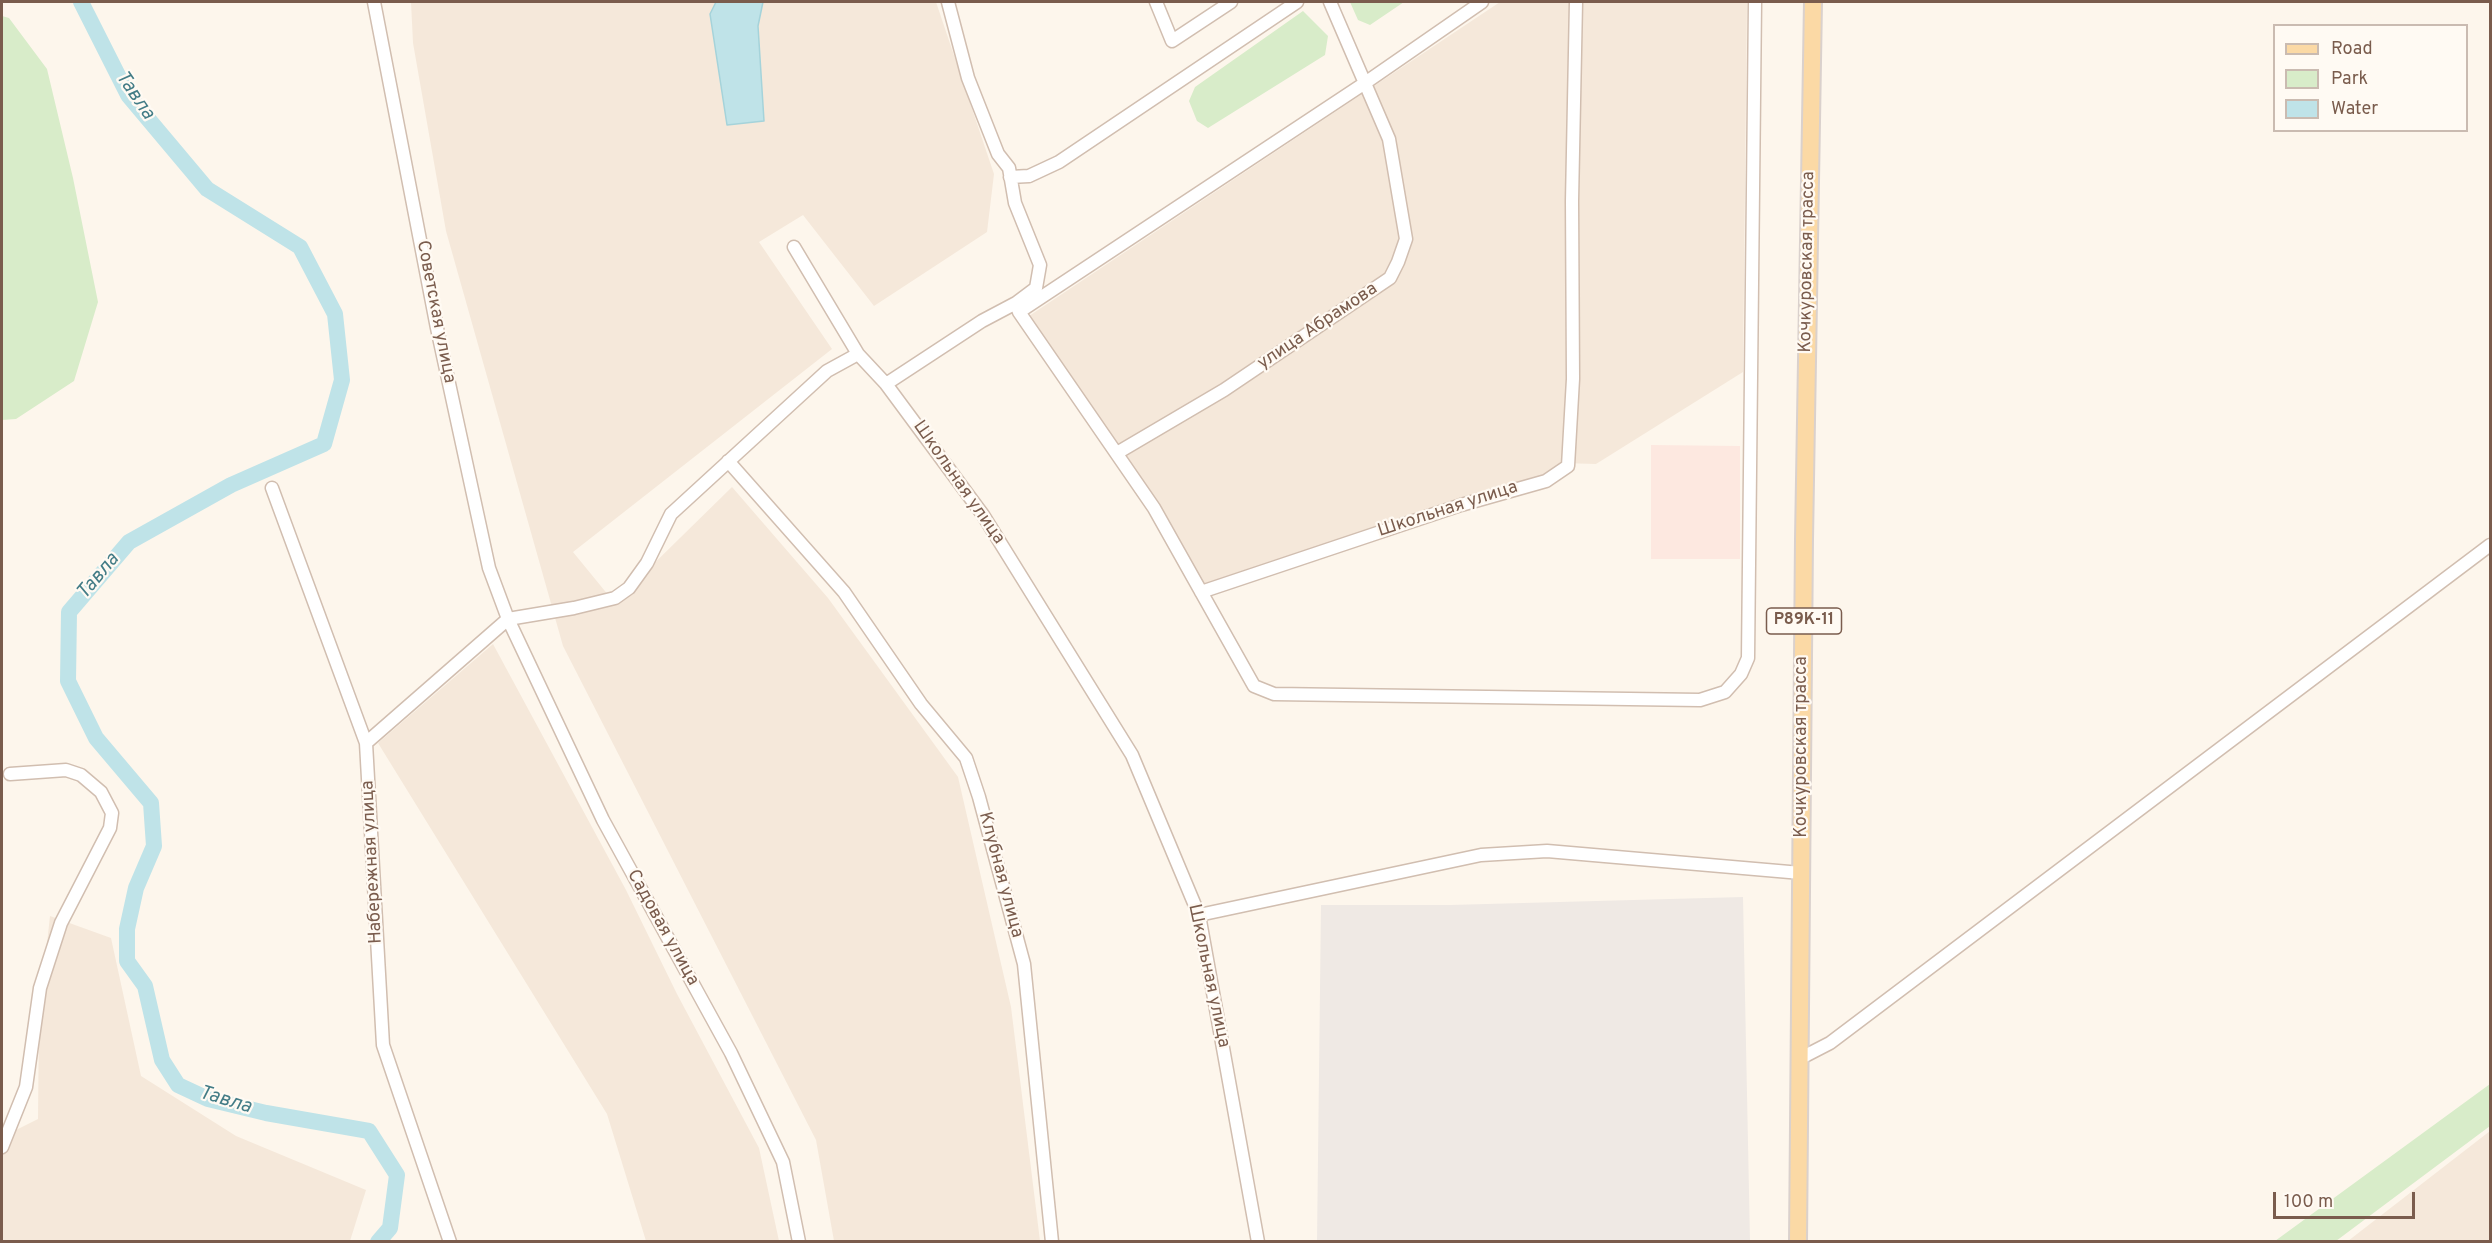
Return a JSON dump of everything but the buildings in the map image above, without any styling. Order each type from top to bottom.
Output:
[{"type":"main road","name":"Кочкуровская трасса","points":[[1798,1242],[1813,2]]},
{"type":"street","name":"Советская улица","points":[[375,2],[437,327],[489,568],[508,619]]},
{"type":"street","points":[[948,2],[968,78],[998,154],[1009,168],[1015,203],[1040,265],[1036,288],[1018,308]]},
{"type":"street","points":[[1156,2],[1172,41],[1231,2]]},
{"type":"street","points":[[1010,177],[1029,176],[1059,162],[1297,2]]},
{"type":"street","name":"улица Абрамова","points":[[1118,453],[1224,390],[1390,278],[1406,239],[1389,139],[1330,2]]},
{"type":"street","points":[[886,384],[982,321],[1018,308],[1365,83],[1482,2]]},
{"type":"street","name":"Школьная улица","points":[[1201,592],[1461,505],[1546,481],[1568,466],[1573,379],[1572,201],[1576,2]]},
{"type":"street","points":[[1018,308],[1154,508],[1254,686],[1274,694],[1700,700],[1725,692],[1741,674],[1748,658],[1755,2]]},
{"type":"street","name":"Школьная улица","points":[[794,247],[858,354],[886,384],[983,516],[1107,711],[1132,755],[1199,915],[1258,1242]]},
{"type":"street","points":[[366,743],[508,619],[574,609],[615,598],[629,588],[647,563],[671,514],[827,371],[858,354]]},
{"type":"street","name":"Клубная улица","points":[[728,461],[844,592],[921,704],[966,759],[980,797],[1024,964],[1052,1242]]},
{"type":"street","name":"Набережная улица","points":[[272,488],[366,743],[383,1045],[450,1242]]},
{"type":"street","points":[[1799,1059],[1839,1036],[2490,545]]},
{"type":"street","name":"Садовая улица","points":[[508,619],[603,820],[731,1053],[783,1162],[800,1242]]},
{"type":"street","points":[[2,1148],[26,1087],[40,988],[58,934],[110,828],[112,813],[101,792],[81,775],[66,770],[10,774]]},
{"type":"street","points":[[1199,915],[1481,855],[1547,851],[1801,873]]},
{"type":"shaded area","points":[[411,2],[936,2],[994,174],[987,232],[874,306],[803,215],[759,242],[832,349],[573,552],[609,596],[629,588],[732,487],[828,598],[958,777],[1011,1007],[1040,1241],[834,1241],[816,1140],[563,646],[446,231],[413,43]]},
{"type":"shaded area","points":[[1500,2],[1747,2],[1743,372],[1596,464],[1561,463],[1546,474],[1204,586],[1142,480],[1029,316]]},
{"type":"shaded area","points":[[1651,445],[1740,446],[1740,559],[1651,559]]},
{"type":"shaded area","points":[[493,644],[626,890],[677,994],[759,1148],[779,1241],[646,1241],[607,1114],[378,743]]},
{"type":"shaded area","points":[[1743,897],[1750,1241],[1317,1241],[1321,905],[1450,905]]},
{"type":"shaded area","points":[[50,916],[111,938],[141,1076],[236,1136],[366,1190],[350,1241],[2,1242],[2,1137],[38,1119],[39,1017]]},
{"type":"shaded area","points":[[2490,1131],[2490,1241],[2348,1241]]},
{"type":"green space","points":[[1350,2],[1404,2],[1370,25],[1358,20]]},
{"type":"green space","points":[[1303,11],[1328,36],[1325,55],[1208,128],[1197,121],[1189,101],[1195,87]]},
{"type":"green space","points":[[2,16],[9,18],[47,69],[73,178],[98,302],[74,381],[16,419],[2,420]]},
{"type":"green space","points":[[2490,1084],[2490,1126],[2336,1241],[2275,1241]]},
{"type":"water","points":[[716,2],[763,2],[758,26],[764,121],[727,125],[710,14]]},
{"type":"waterway","name":"Тавла","points":[[81,2],[128,95],[207,189],[300,247],[335,314],[342,380],[324,444],[231,485],[129,542],[69,612],[68,681],[96,738],[151,803],[154,846],[136,888],[127,929],[127,961],[145,986],[162,1060],[178,1085],[208,1099],[266,1113],[369,1131],[397,1175],[390,1228],[378,1242]]}]
